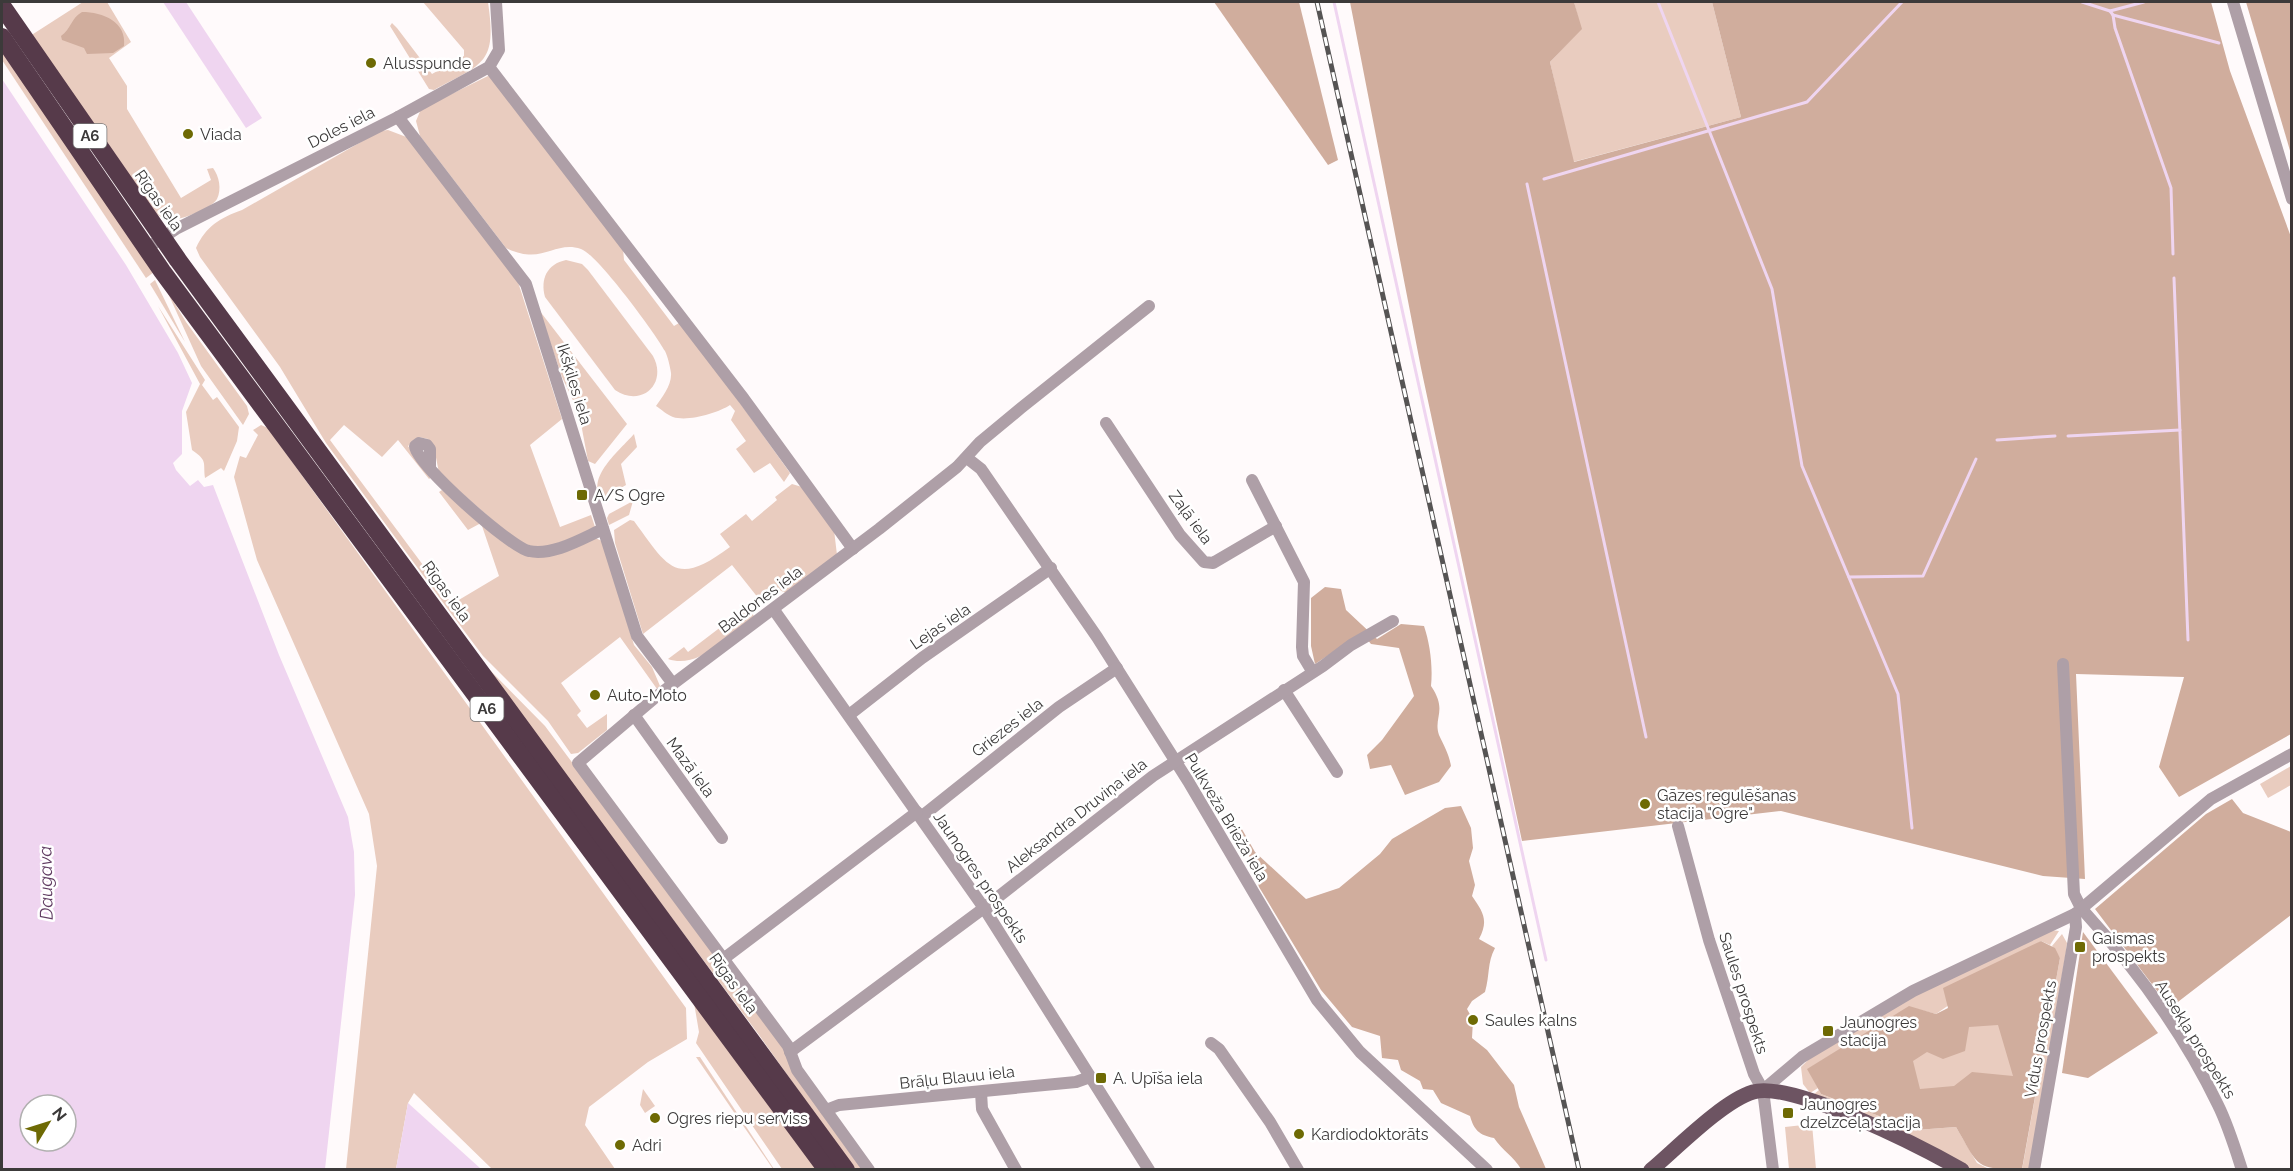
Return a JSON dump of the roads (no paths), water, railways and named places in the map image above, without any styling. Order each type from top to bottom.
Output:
[{"type":"highway","name":"A6","points":[[2,6],[8,37],[147,248],[827,1170]]},
{"type":"highway","name":"Rīgas iela","points":[[8,37],[162,238],[846,1170]]},
{"type":"main road","points":[[1651,1170],[1728,1105],[1751,1092],[1763,1090],[1804,1099],[1856,1118],[1962,1170]]},
{"type":"street","points":[[495,2],[499,50],[489,67],[744,399],[853,549]]},
{"type":"street","points":[[2233,2],[2292,199]]},
{"type":"street","name":"Doles iela","points":[[147,248],[162,238],[398,117],[489,67]]},
{"type":"street","name":"Ikšķiles iela","points":[[398,117],[526,284],[637,636],[673,684]]},
{"type":"street","name":"Baldones iela","points":[[722,960],[578,763],[673,684],[774,610],[967,458],[980,442],[1149,306]]},
{"type":"street","name":"Zaļā iela","points":[[1106,423],[1180,535],[1204,562],[1213,563],[1276,526]]},
{"type":"street","name":"Pulkveža Brieža iela","points":[[967,458],[981,469],[1051,568],[1117,668],[1317,1000],[1360,1052],[1486,1170]]},
{"type":"street","points":[[430,468],[454,494],[526,551],[551,551],[603,529]]},
{"type":"street","points":[[1252,480],[1304,582],[1302,647],[1303,656],[1312,671]]},
{"type":"street","name":"Lejas iela","points":[[849,715],[922,658],[1051,568]]},
{"type":"street","name":"Jaunogres prospekts","points":[[774,610],[984,908],[1149,1170]]},
{"type":"street","name":"Aleksandra Druviņa iela","points":[[790,1052],[984,908],[1175,761],[1393,621]]},
{"type":"street","points":[[2063,663],[2072,878],[2078,911]]},
{"type":"street","name":"Griezes iela","points":[[722,960],[1059,707],[1117,668]]},
{"type":"street","points":[[1284,690],[1337,772]]},
{"type":"street","name":"Mazā iela","points":[[634,715],[722,838]]},
{"type":"street","points":[[1763,1090],[1802,1057],[1904,996],[2078,911],[2211,799],[2292,754]]},
{"type":"street","name":"Saules prospekts","points":[[1678,826],[1709,940],[1754,1074],[1763,1090],[1773,1170]]},
{"type":"street","name":"Vidus prospekts","points":[[2034,1170],[2078,911]]},
{"type":"street","name":"Ausekļa prospekts","points":[[2078,911],[2153,998],[2208,1084],[2220,1107],[2242,1170]]},
{"type":"street","name":"Rīgas iela","points":[[722,960],[790,1052],[797,1070],[869,1170]]},
{"type":"street","points":[[1211,1043],[1219,1048],[1270,1122],[1298,1170]]},
{"type":"street","name":"Brāļu Blauu iela","points":[[826,1110],[839,1105],[1076,1082],[1090,1077]]},
{"type":"street","points":[[981,1092],[980,1100],[987,1119],[1016,1170]]},
{"type":"water","points":[[163,2],[186,2],[262,118],[246,128]]},
{"type":"water","name":"Daugava","points":[[2,79],[126,265],[178,353],[192,383],[182,411],[182,454],[173,463],[190,486],[198,480],[204,487],[213,485],[279,655],[348,817],[354,852],[355,895],[325,1169],[2,1169]]},
{"type":"water","points":[[408,1103],[481,1169],[396,1169]]},
{"type":"waterway","points":[[1334,2],[1546,960]]},
{"type":"waterway","points":[[1658,2],[1772,289],[1802,466],[1898,694],[1912,828]]},
{"type":"waterway","points":[[1544,179],[1807,102],[1902,2]]},
{"type":"waterway","points":[[2082,2],[2110,11],[2144,2]]},
{"type":"waterway","points":[[2110,11],[2113,15],[2219,43]]},
{"type":"waterway","points":[[2113,15],[2115,28],[2171,188],[2173,254]]},
{"type":"waterway","points":[[1527,184],[1646,737]]},
{"type":"waterway","points":[[2174,278],[2188,640]]},
{"type":"waterway","points":[[2068,436],[2180,430]]},
{"type":"waterway","points":[[1997,440],[2055,436]]},
{"type":"waterway","points":[[1849,577],[1923,576],[1976,459]]},
{"type":"railway","points":[[1317,2],[1579,1170]]},
{"type":"place","name":"Alusspunde","points":[[371,63]]},
{"type":"place","name":"Viada","points":[[188,134]]},
{"type":"place","name":"A/S Ogre","points":[[582,495]]},
{"type":"place","name":"Auto-Moto","points":[[595,695]]},
{"type":"place","name":"Gāzes regulēšanas stacija \"Ogre\"","points":[[1645,804]]},
{"type":"place","name":"Gaismas prospekts","points":[[2080,947]]},
{"type":"place","name":"Saules kalns","points":[[1473,1020]]},
{"type":"place","name":"Jaunogres stacija","points":[[1828,1031]]},
{"type":"place","name":"A. Upīša iela","points":[[1101,1078]]},
{"type":"place","name":"Jaunogres dzelzceļa stacija","points":[[1788,1113]]},
{"type":"place","name":"Ogres riepu serviss","points":[[655,1118]]},
{"type":"place","name":"Kardiodoktorāts","points":[[1299,1134]]},
{"type":"place","name":"Adri","points":[[620,1145]]}]
